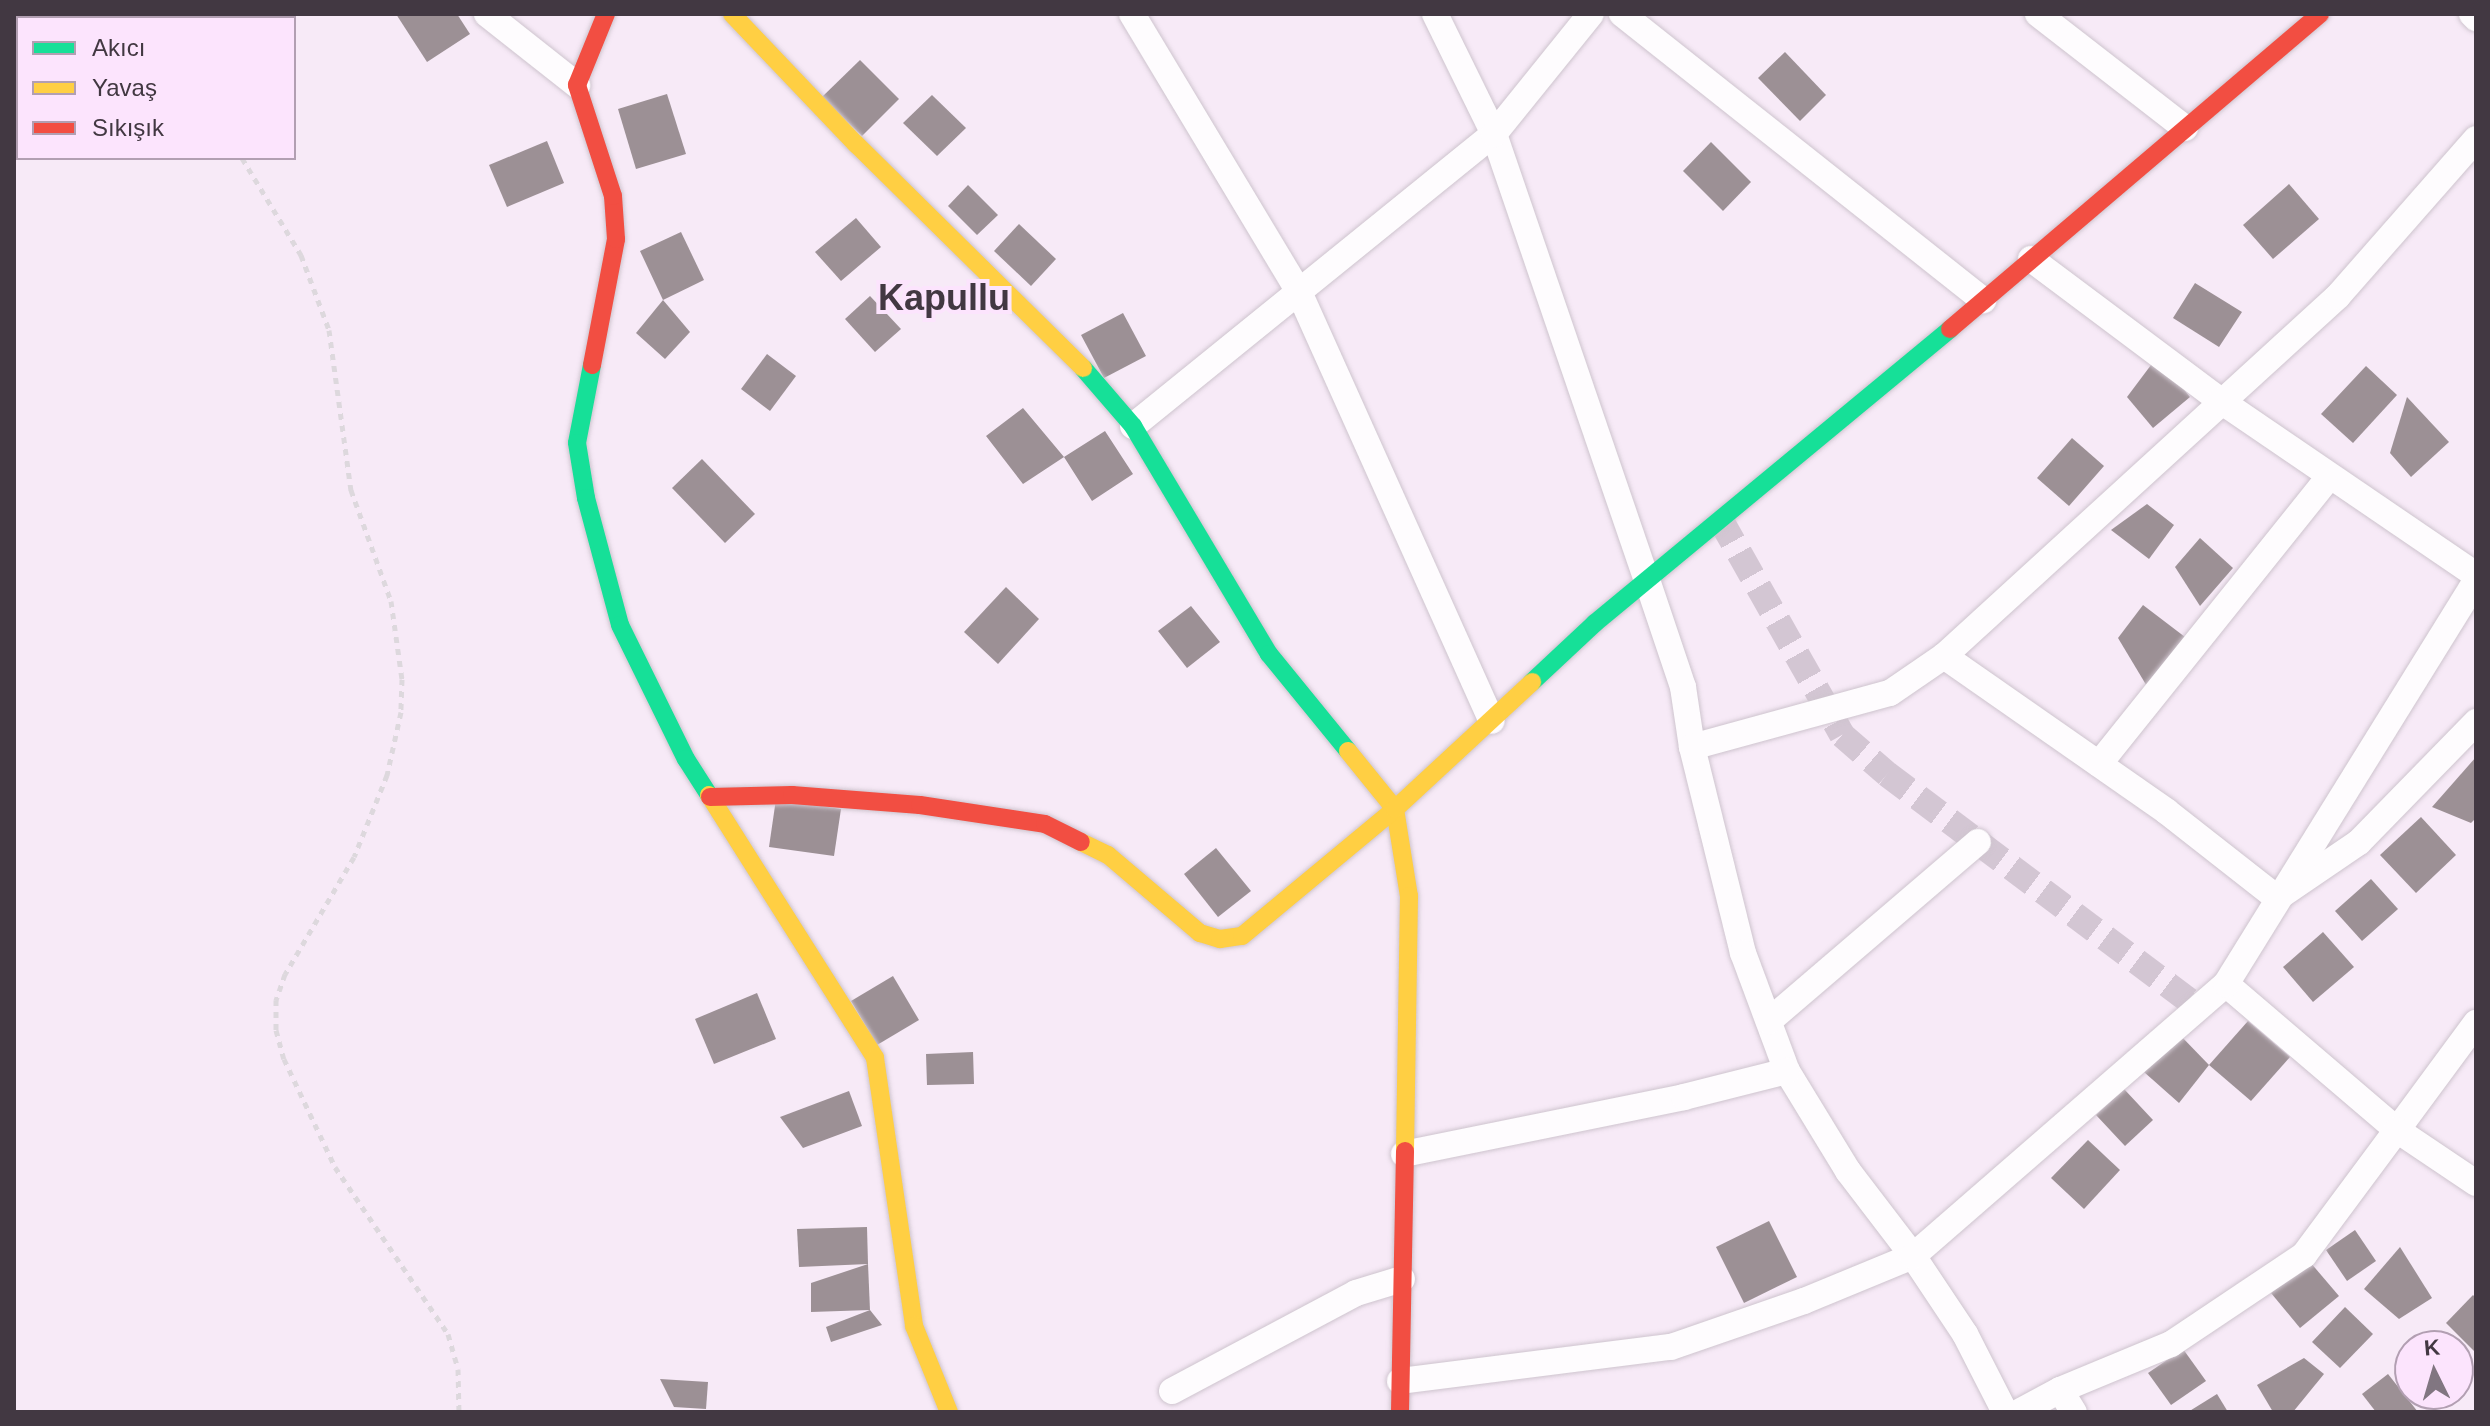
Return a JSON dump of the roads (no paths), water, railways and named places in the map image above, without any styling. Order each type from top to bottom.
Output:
[{"type":"street","points":[[487,14],[577,85],[613,196],[616,239],[577,443],[586,498],[620,625],[686,759],[875,1058],[914,1326],[949,1412]]},
{"type":"street","points":[[577,85],[606,14]]},
{"type":"street","points":[[1132,14],[1299,292],[1492,721]]},
{"type":"street","points":[[1435,14],[1494,134],[1683,687],[1692,747],[1743,953],[1787,1071],[1848,1171],[1913,1256],[1965,1334],[2005,1412]]},
{"type":"street","points":[[1133,426],[1494,134],[1591,14]]},
{"type":"street","points":[[1622,14],[1983,300]]},
{"type":"street","points":[[2038,14],[2185,128]]},
{"type":"street","points":[[710,797],[792,795],[920,805],[1045,824],[1108,855],[1191,926],[1220,939],[1253,931],[1395,809],[1595,623],[2320,14]]},
{"type":"street","points":[[738,16],[856,144],[1073,356],[1133,426],[1269,654],[1395,809],[1409,896],[1400,1412]]},
{"type":"street","points":[[1692,747],[1890,693],[1944,656],[2338,296],[2476,139]]},
{"type":"street","points":[[2031,259],[2221,401],[2476,575]]},
{"type":"street","points":[[2099,764],[2330,476]]},
{"type":"street","points":[[1400,1381],[1671,1347],[1804,1301],[1913,1256],[2226,984],[2476,581]]},
{"type":"street","points":[[1944,656],[2099,764],[2277,898]]},
{"type":"street","points":[[2277,898],[2359,842],[2476,722]]},
{"type":"street","points":[[1769,1021],[1978,842]]},
{"type":"street","points":[[2226,984],[2397,1130],[2476,1183]]},
{"type":"street","points":[[2019,1412],[2067,1401],[2171,1344],[2304,1255],[2476,1023]]},
{"type":"street","points":[[1404,1154],[1684,1097],[1787,1071]]},
{"type":"street","points":[[1172,1391],[1356,1293],[1402,1279]]},
{"type":"tunnel","points":[[1720,519],[1842,735],[1887,774],[2200,1009]]},
{"type":"district","name":"Kapullu","points":[[944,298]]}]
